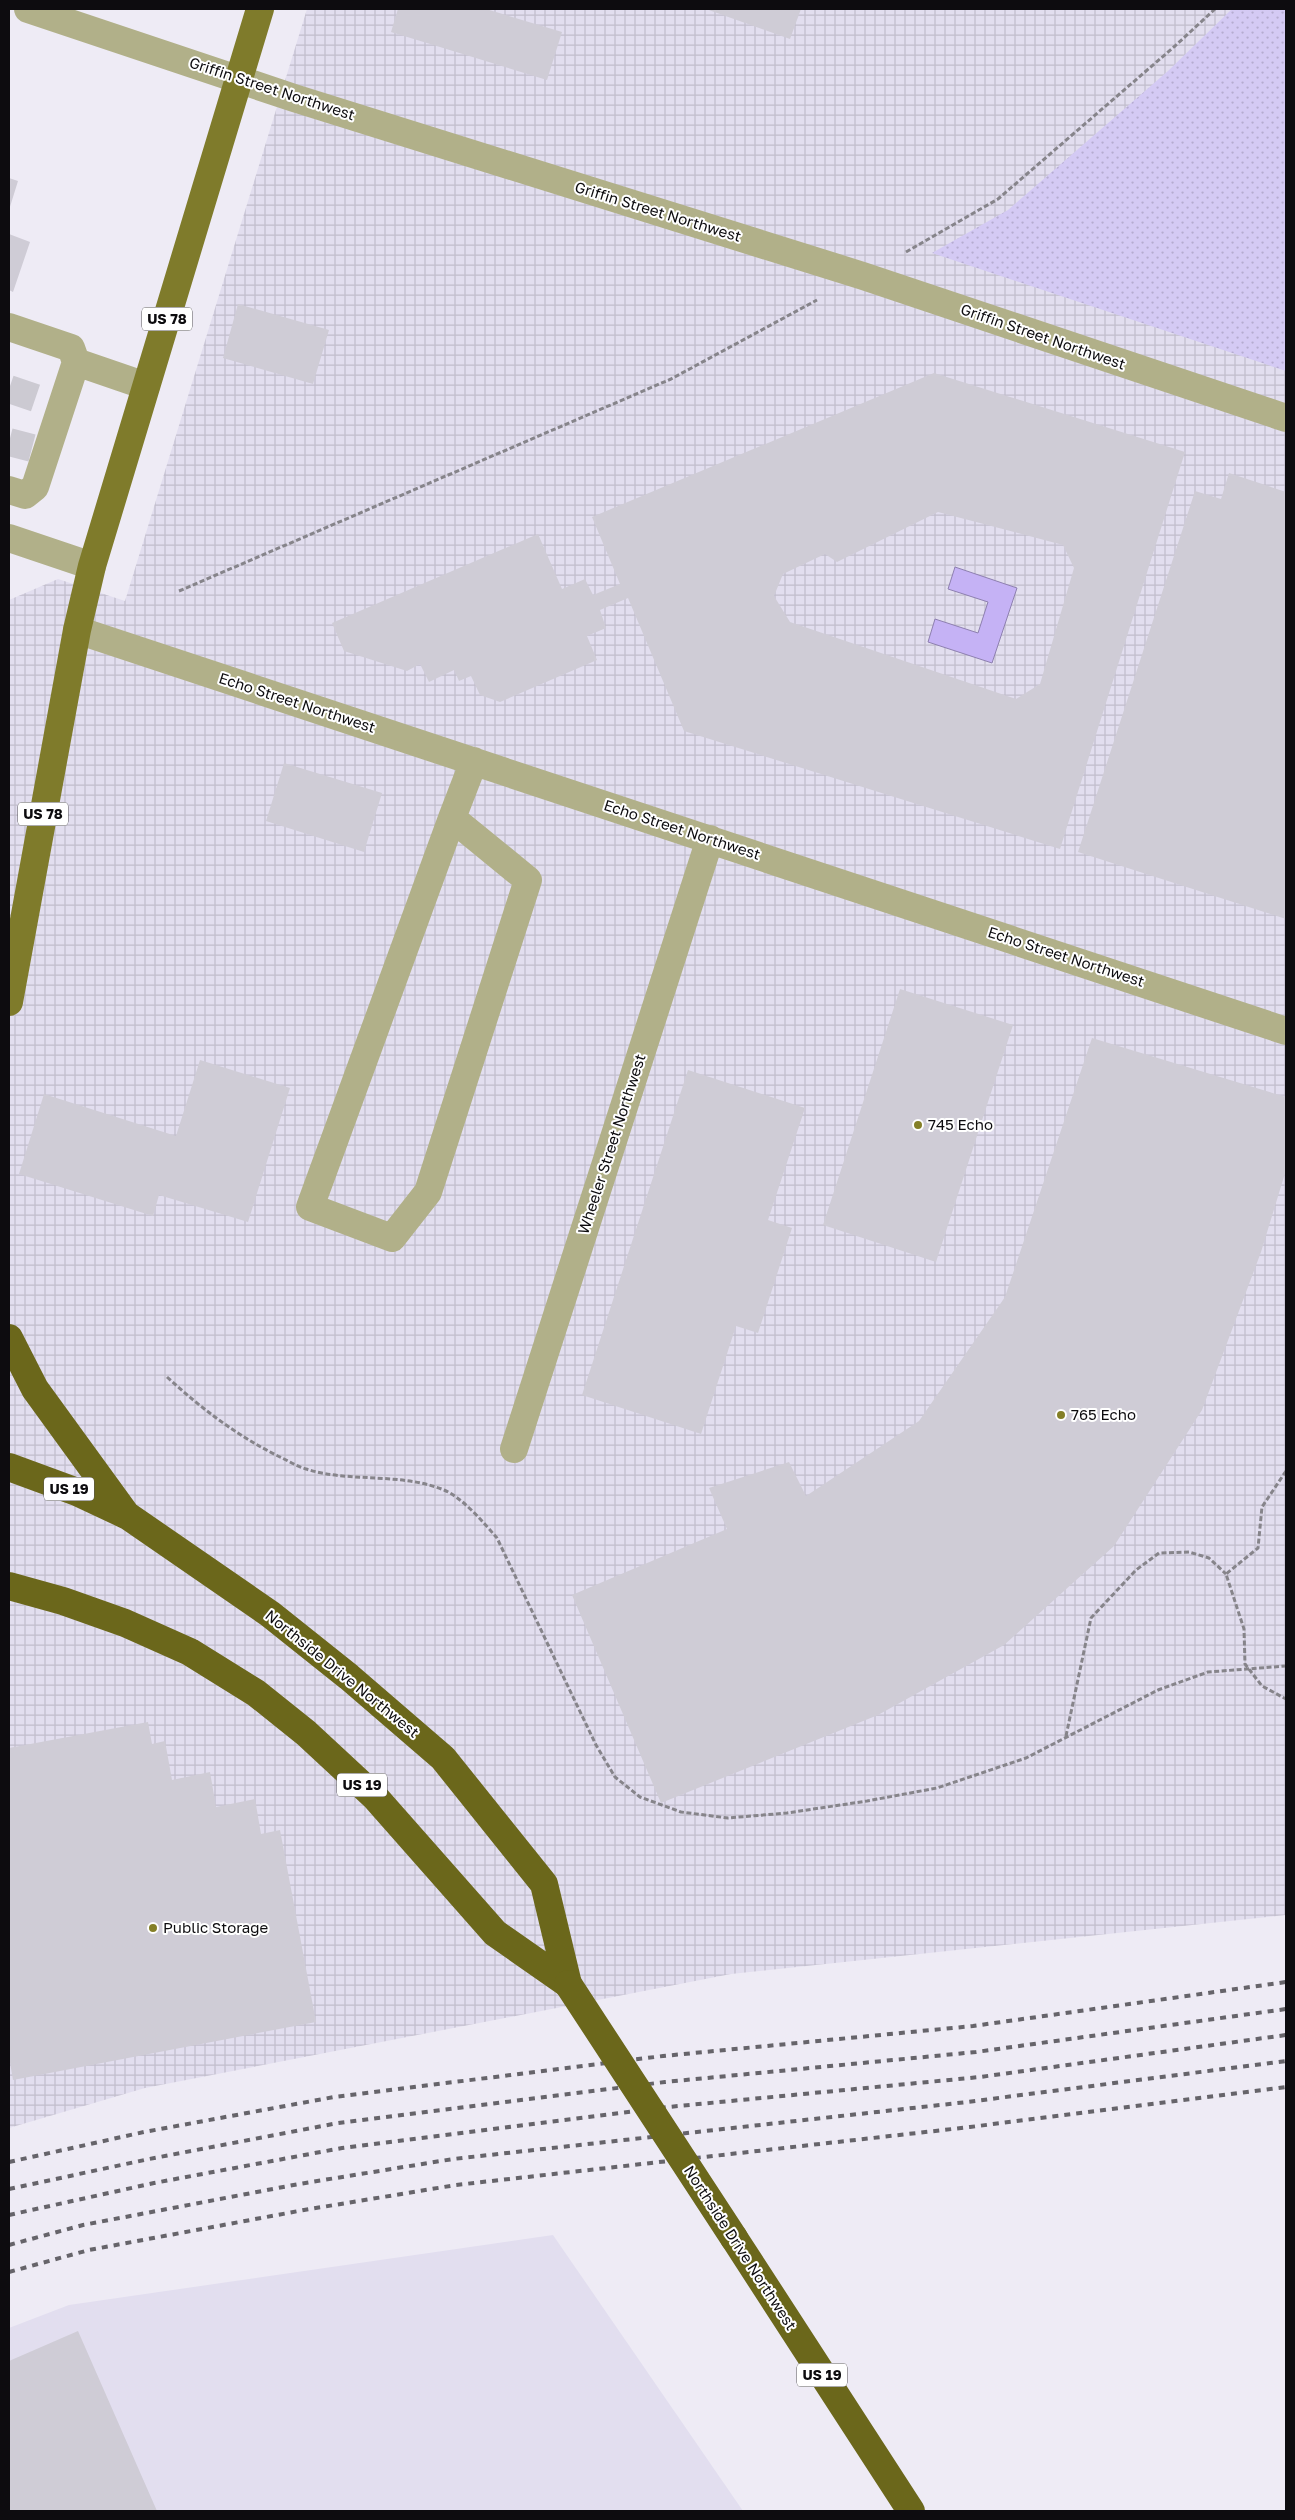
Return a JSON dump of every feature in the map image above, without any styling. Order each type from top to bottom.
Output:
[{"type":"highway","points":[[9,1338],[35,1389],[128,1516]]},
{"type":"highway","name":"Northside Drive Northwest","points":[[9,1467],[77,1492],[128,1516],[270,1614],[349,1677],[443,1758],[544,1884],[568,1984],[911,2511]]},
{"type":"highway","name":"Northside Drive Northwest","points":[[9,1586],[63,1601],[125,1623],[190,1652],[256,1693],[306,1733],[375,1797],[495,1933],[568,1984]]},
{"type":"main road","name":"US 78","points":[[9,999],[77,630],[92,566],[260,9]]},
{"type":"street","name":"Griffin Street Northwest","points":[[28,9],[239,79],[863,276],[1286,418]]},
{"type":"street","points":[[9,327],[71,348],[76,362],[54,404],[38,451],[35,487],[25,495],[9,490]]},
{"type":"street","points":[[76,362],[146,386]]},
{"type":"street","points":[[9,538],[92,566]]},
{"type":"street","name":"Echo Street Northwest","points":[[77,630],[1286,1031]]},
{"type":"street","points":[[452,818],[528,880],[428,1192],[392,1238],[310,1207],[452,818],[474,761]]},
{"type":"street","name":"Wheeler Street Northwest","points":[[514,1449],[710,839]]},
{"type":"path","points":[[904,253],[998,199],[1168,53],[1215,9]]},
{"type":"path","points":[[179,591],[671,379],[823,297]]},
{"type":"path","points":[[167,1377],[202,1410],[247,1440],[306,1469],[363,1478],[413,1481],[446,1491],[477,1516],[497,1538],[596,1745],[615,1777],[640,1797],[681,1812],[728,1818],[787,1813],[867,1802],[937,1788],[1026,1758],[1158,1690],[1208,1672],[1286,1666]]},
{"type":"path","points":[[1226,1574],[1258,1548],[1262,1507],[1286,1471]]},
{"type":"path","points":[[1066,1737],[1091,1618],[1136,1570],[1160,1553],[1189,1552],[1209,1558],[1226,1574],[1244,1628],[1245,1664],[1262,1686],[1286,1699]]},
{"type":"shaded area","points":[[307,9],[1286,9],[1286,1915],[731,1974],[145,2088],[9,2128],[9,600],[58,579],[125,601]]},
{"type":"shaded area","points":[[1232,9],[1286,9],[1286,371],[932,253],[1008,210],[1168,71]]},
{"type":"shaded area","points":[[955,567],[1017,588],[992,663],[928,642],[935,619],[978,633],[988,602],[948,589]]},
{"type":"shaded area","points":[[553,2235],[743,2511],[9,2511],[9,2328],[69,2305]]},
{"type":"building","points":[[398,9],[486,9],[562,32],[547,80],[391,32]]},
{"type":"building","points":[[706,9],[801,9],[790,39]]},
{"type":"building","points":[[9,178],[18,181],[9,210]]},
{"type":"building","points":[[9,234],[30,242],[13,292],[9,290]]},
{"type":"building","points":[[238,304],[329,330],[313,384],[223,358]]},
{"type":"building","points":[[934,373],[1185,452],[1060,849],[684,731],[628,598],[600,610],[606,628],[587,636],[597,660],[500,702],[480,695],[471,676],[459,681],[454,670],[429,682],[420,664],[407,671],[344,651],[332,623],[538,534],[562,589],[585,579],[593,595],[620,584],[592,517]],"holes":[[[938,512],[1063,545],[1074,568],[1040,684],[1016,699],[790,622],[774,596],[783,574],[825,554],[837,562]]]},
{"type":"building","points":[[1229,473],[1286,492],[1286,919],[1078,852],[1195,491],[1221,499]]},
{"type":"building","points":[[284,763],[382,793],[364,852],[266,821]]},
{"type":"building","name":"745 Echo","points":[[900,989],[1013,1025],[936,1262],[823,1225]]},
{"type":"building","name":"765 Echo","points":[[1092,1038],[1286,1097],[1286,1170],[1261,1252],[1202,1410],[1114,1546],[1004,1645],[878,1715],[661,1803],[572,1595],[727,1529],[709,1488],[789,1462],[806,1496],[919,1421],[1005,1297]]},
{"type":"building","points":[[200,1060],[290,1088],[248,1222],[159,1195],[153,1216],[19,1174],[44,1094],[176,1136]]},
{"type":"building","points":[[688,1070],[805,1108],[768,1220],[792,1228],[758,1333],[736,1326],[701,1434],[582,1395]]},
{"type":"building","name":"Public Storage","points":[[148,1722],[152,1744],[165,1741],[172,1780],[210,1772],[216,1807],[255,1799],[261,1834],[280,1830],[316,2022],[13,2080],[9,2057],[9,1748]]},
{"type":"building","points":[[78,2331],[157,2511],[9,2511],[9,2361]]},
{"type":"tunnel","points":[[9,389],[47,402]]},
{"type":"tunnel","points":[[9,442],[32,448]]},
{"type":"railway","points":[[9,2162],[144,2132],[334,2097],[663,2056],[973,2026],[1286,1982]]},
{"type":"railway","points":[[9,2189],[149,2159],[338,2123],[665,2082],[976,2052],[1286,2009]]},
{"type":"railway","points":[[9,2215],[154,2183],[342,2148],[668,2107],[980,2077],[1286,2035]]},
{"type":"railway","points":[[9,2245],[83,2225],[299,2184],[453,2159],[967,2102],[1286,2061]]},
{"type":"railway","points":[[9,2272],[89,2250],[304,2210],[456,2185],[970,2127],[1286,2087]]},
{"type":"place","name":"745 Echo","points":[[918,1125]]},
{"type":"place","name":"765 Echo","points":[[1061,1415]]},
{"type":"place","name":"Public Storage","points":[[153,1928]]}]
